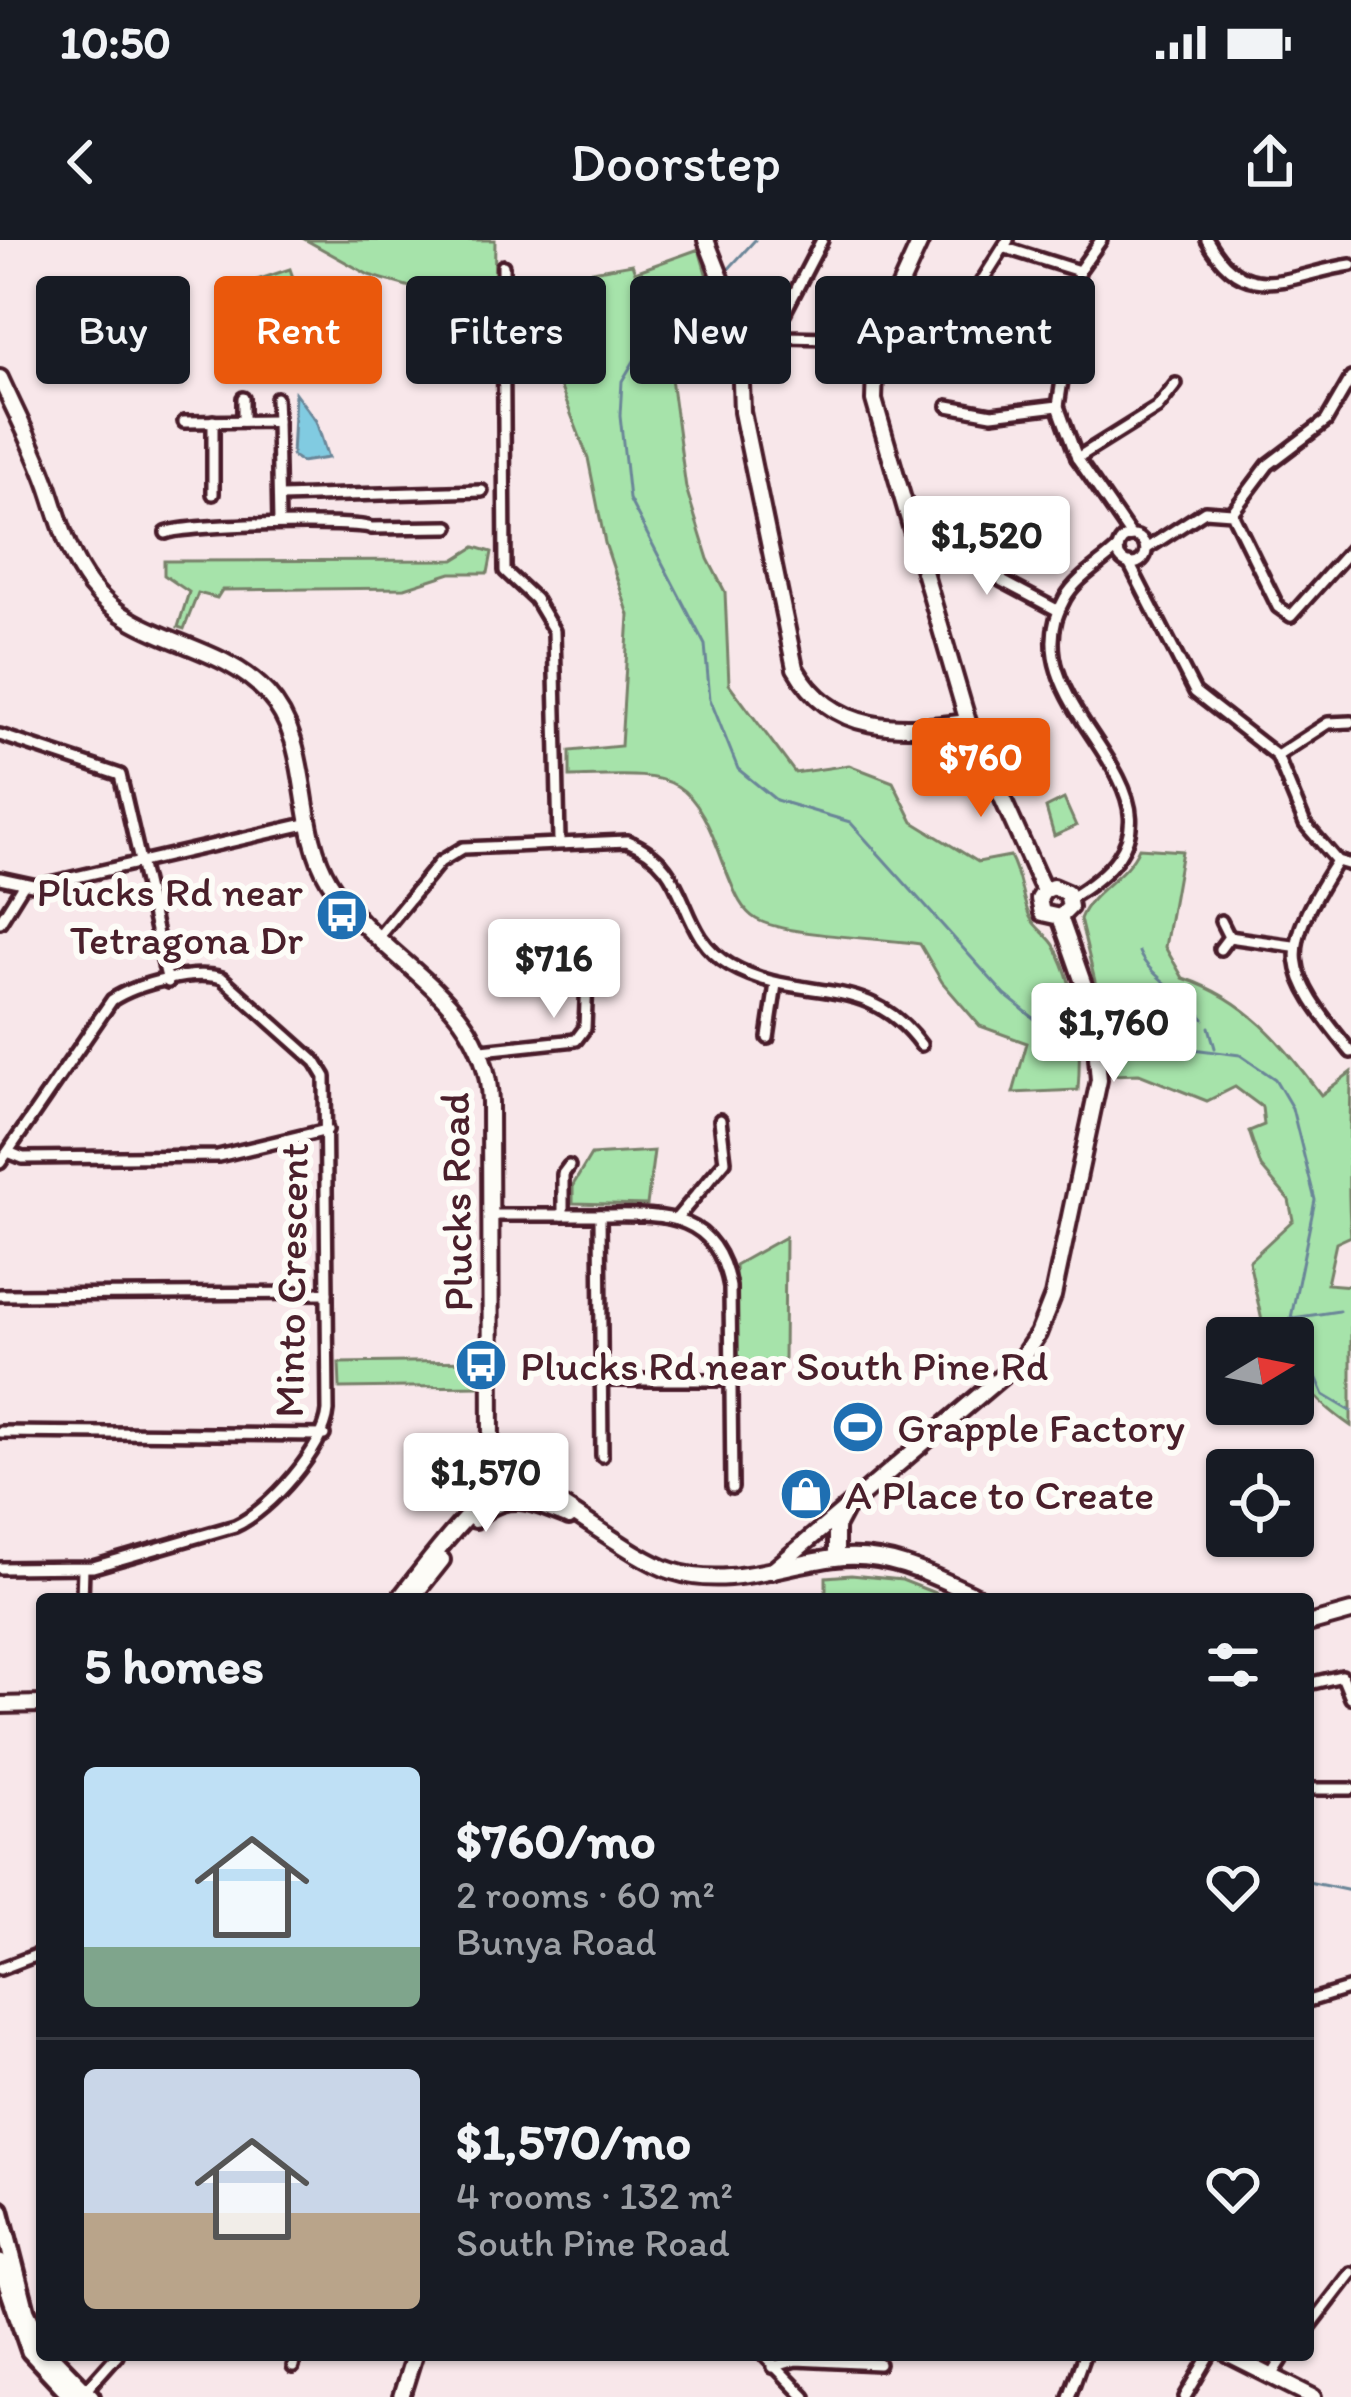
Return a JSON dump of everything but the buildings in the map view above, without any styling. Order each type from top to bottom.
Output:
[{"type":"main road","points":[[0,2210],[4,2260],[30,2351],[36,2356]]},
{"type":"main road","points":[[4,2260],[36,2331]]},
{"type":"main road","points":[[42,2361],[82,2396]]},
{"type":"main road","points":[[55,2361],[82,2396]]},
{"type":"street","points":[[710,240],[723,276]]},
{"type":"street","points":[[791,300],[822,240]]},
{"type":"street","points":[[905,276],[921,240]]},
{"type":"street","points":[[1101,240],[1079,271],[1058,406],[1077,458],[1133,546],[1143,584],[1172,653],[1196,692],[1276,756],[1305,824],[1337,861],[1351,865]]},
{"type":"street","points":[[1207,240],[1227,266],[1255,281],[1282,284],[1351,265]]},
{"type":"street","points":[[986,276],[1007,244],[1079,271]]},
{"type":"street","points":[[503,266],[506,572],[535,599],[554,631],[560,840]]},
{"type":"street","name":"Plucks Road","points":[[0,378],[62,532],[94,590],[153,634],[234,664],[279,708],[296,754],[306,824],[329,882],[455,1006],[482,1050],[490,1081],[491,1455],[501,1494]]},
{"type":"street","points":[[1232,513],[1268,464],[1326,421],[1351,378]]},
{"type":"street","points":[[1077,458],[1157,408],[1176,383]]},
{"type":"street","points":[[741,384],[742,412],[785,639],[802,680],[821,704],[858,724],[968,722]]},
{"type":"street","points":[[872,384],[968,722],[1044,890],[1040,909],[1051,918],[1068,912],[1070,898],[1115,862],[1130,812],[1122,777],[1055,673],[1052,635],[1059,611],[1076,582],[1133,546],[1160,538],[1205,511],[1232,513]]},
{"type":"street","points":[[243,398],[243,422]]},
{"type":"street","points":[[277,398],[279,523]]},
{"type":"street","points":[[948,406],[992,414],[1058,406]]},
{"type":"street","points":[[184,422],[277,421]]},
{"type":"street","points":[[213,422],[213,494]]},
{"type":"street","points":[[281,497],[482,491]]},
{"type":"street","points":[[362,496],[362,522]]},
{"type":"street","points":[[1232,513],[1278,607],[1291,616],[1351,549]]},
{"type":"street","points":[[166,533],[188,526],[279,523],[306,528],[362,522],[371,528],[449,527]]},
{"type":"street","points":[[990,526],[1002,581],[1059,611]]},
{"type":"street","points":[[1126,562],[1133,546]]},
{"type":"street","points":[[1126,562],[1133,546]]},
{"type":"street","points":[[1100,566],[1126,562]]},
{"type":"street","points":[[1126,562],[1143,584]]},
{"type":"street","points":[[1276,756],[1328,723],[1351,722]]},
{"type":"street","points":[[0,735],[117,772],[168,982]]},
{"type":"street","points":[[0,878],[23,885],[306,824]]},
{"type":"street","points":[[379,935],[440,862],[463,848],[614,840],[645,848],[672,872],[706,948],[732,966],[776,984],[862,996],[888,1008],[921,1045]]},
{"type":"street","points":[[1337,861],[1293,946],[1300,981],[1351,1052]]},
{"type":"street","points":[[0,922],[23,885]]},
{"type":"street","points":[[1044,890],[1059,887],[1070,898]]},
{"type":"street","points":[[772,1571],[1029,1349],[1053,1296],[1100,1066],[1093,1011],[1060,917]]},
{"type":"street","points":[[1221,921],[1229,937]]},
{"type":"street","points":[[1229,937],[1293,946]]},
{"type":"street","points":[[1220,949],[1229,937]]},
{"type":"street","points":[[482,1050],[576,1040],[585,1028],[588,954]]},
{"type":"street","name":"Minto Crescent","points":[[0,1163],[112,1000],[168,982],[222,978],[316,1062],[325,1077],[328,1293],[324,1435],[311,1456],[242,1524],[83,1568],[0,1568]]},
{"type":"street","points":[[768,1038],[776,984]]},
{"type":"street","points":[[676,1218],[725,1161],[720,1120]]},
{"type":"street","points":[[8,1152],[23,1158],[206,1157],[326,1130]]},
{"type":"street","points":[[563,1215],[563,1174],[569,1166]]},
{"type":"street","points":[[490,1215],[676,1218],[702,1232],[727,1271],[732,1488]]},
{"type":"street","points":[[599,1215],[602,1456]]},
{"type":"street","points":[[0,1295],[328,1293]]},
{"type":"street","points":[[602,1380],[731,1380]]},
{"type":"street","points":[[0,1432],[324,1435]]},
{"type":"street","points":[[416,1593],[477,1517],[516,1483],[534,1487],[635,1556],[691,1576],[772,1571],[836,1557],[887,1560],[968,1593]]},
{"type":"street","points":[[405,1593],[501,1494]]},
{"type":"street","points":[[836,1557],[836,1527],[844,1512]]},
{"type":"street","points":[[82,1593],[83,1568]]},
{"type":"street","points":[[1314,1622],[1351,1612]]},
{"type":"street","points":[[1314,1683],[1342,1676],[1351,1698]]},
{"type":"street","points":[[0,1705],[36,1704]]},
{"type":"street","points":[[1314,1789],[1351,1789]]},
{"type":"street","points":[[0,1969],[36,1955]]},
{"type":"street","points":[[1314,1999],[1351,1988]]},
{"type":"street","points":[[1314,2321],[1351,2273]]},
{"type":"street","points":[[82,2396],[112,2361]]},
{"type":"street","points":[[400,2397],[412,2361]]},
{"type":"street","points":[[768,2361],[805,2397]]},
{"type":"street","points":[[773,2367],[793,2361]]},
{"type":"street","points":[[817,2361],[879,2364]]},
{"type":"street","points":[[1069,2397],[1082,2361]]},
{"type":"street","points":[[1185,2397],[1206,2361]]},
{"type":"street","points":[[1243,2361],[1313,2397]]},
{"type":"street","points":[[1273,2374],[1281,2361]]},
{"type":"green space","points":[[306,240],[495,240],[494,276],[406,276],[406,286],[369,275]]},
{"type":"green space","points":[[699,249],[707,276],[630,276],[630,384],[672,384],[686,488],[708,559],[725,592],[729,684],[795,773],[849,765],[893,782],[913,822],[978,862],[1010,856],[1030,917],[1054,945],[1073,997],[1078,1090],[1013,1093],[1027,1043],[980,1026],[942,982],[920,944],[789,929],[750,915],[735,892],[702,813],[674,784],[634,776],[570,777],[570,751],[621,746],[629,615],[605,543],[588,458],[559,384],[606,384],[606,276],[591,276],[592,271],[632,264],[635,272]]},
{"type":"green space","points":[[475,547],[492,552],[488,573],[451,573],[405,588],[222,590],[217,598],[198,593],[184,629],[178,627],[189,592],[164,575],[164,561],[454,560]]},
{"type":"green space","points":[[1064,799],[1076,826],[1054,836],[1046,808]]},
{"type":"green space","points":[[1139,848],[1182,851],[1165,947],[1183,978],[1245,1011],[1277,1040],[1321,1095],[1351,1072],[1351,1236],[1336,1243],[1327,1284],[1351,1286],[1351,1426],[1314,1393],[1314,1317],[1261,1317],[1249,1261],[1293,1220],[1289,1200],[1261,1167],[1249,1131],[1264,1125],[1262,1107],[1235,1087],[1207,1101],[1139,1074],[1111,1075],[1107,1031],[1080,919]]},
{"type":"green space","points":[[654,1151],[647,1205],[573,1203],[573,1185],[591,1155]]},
{"type":"green space","points":[[785,1237],[784,1362],[738,1362],[735,1265]]},
{"type":"green space","points":[[478,1361],[478,1386],[340,1388],[339,1363]]},
{"type":"green space","points":[[826,1577],[902,1580],[935,1593],[826,1593]]},
{"type":"water","points":[[295,393],[316,421],[328,458],[301,462],[292,456]]},
{"type":"waterway","points":[[724,274],[755,240]]},
{"type":"waterway","points":[[630,368],[622,381],[620,415],[629,499],[705,645],[710,699],[738,769],[776,800],[850,822],[1005,995],[1041,1024],[1073,1035]]},
{"type":"waterway","points":[[1139,952],[1150,969],[1204,1019]]},
{"type":"waterway","points":[[1209,1027],[1215,1048]]},
{"type":"waterway","points":[[1113,1039],[1240,1055],[1275,1079],[1292,1108],[1315,1200],[1291,1318],[1324,1395],[1351,1411]]},
{"type":"waterway","points":[[1300,1317],[1339,1311]]},
{"type":"waterway","points":[[1314,1883],[1351,1891]]},
{"type":"place","name":"Plucks Rd near Tetragona Dr","points":[[342,915]]},
{"type":"place","name":"Plucks Rd near South Pine Rd","points":[[481,1365]]},
{"type":"place","name":"Grapple Factory","points":[[858,1427]]},
{"type":"place","name":"A Place to Create","points":[[806,1494]]}]
